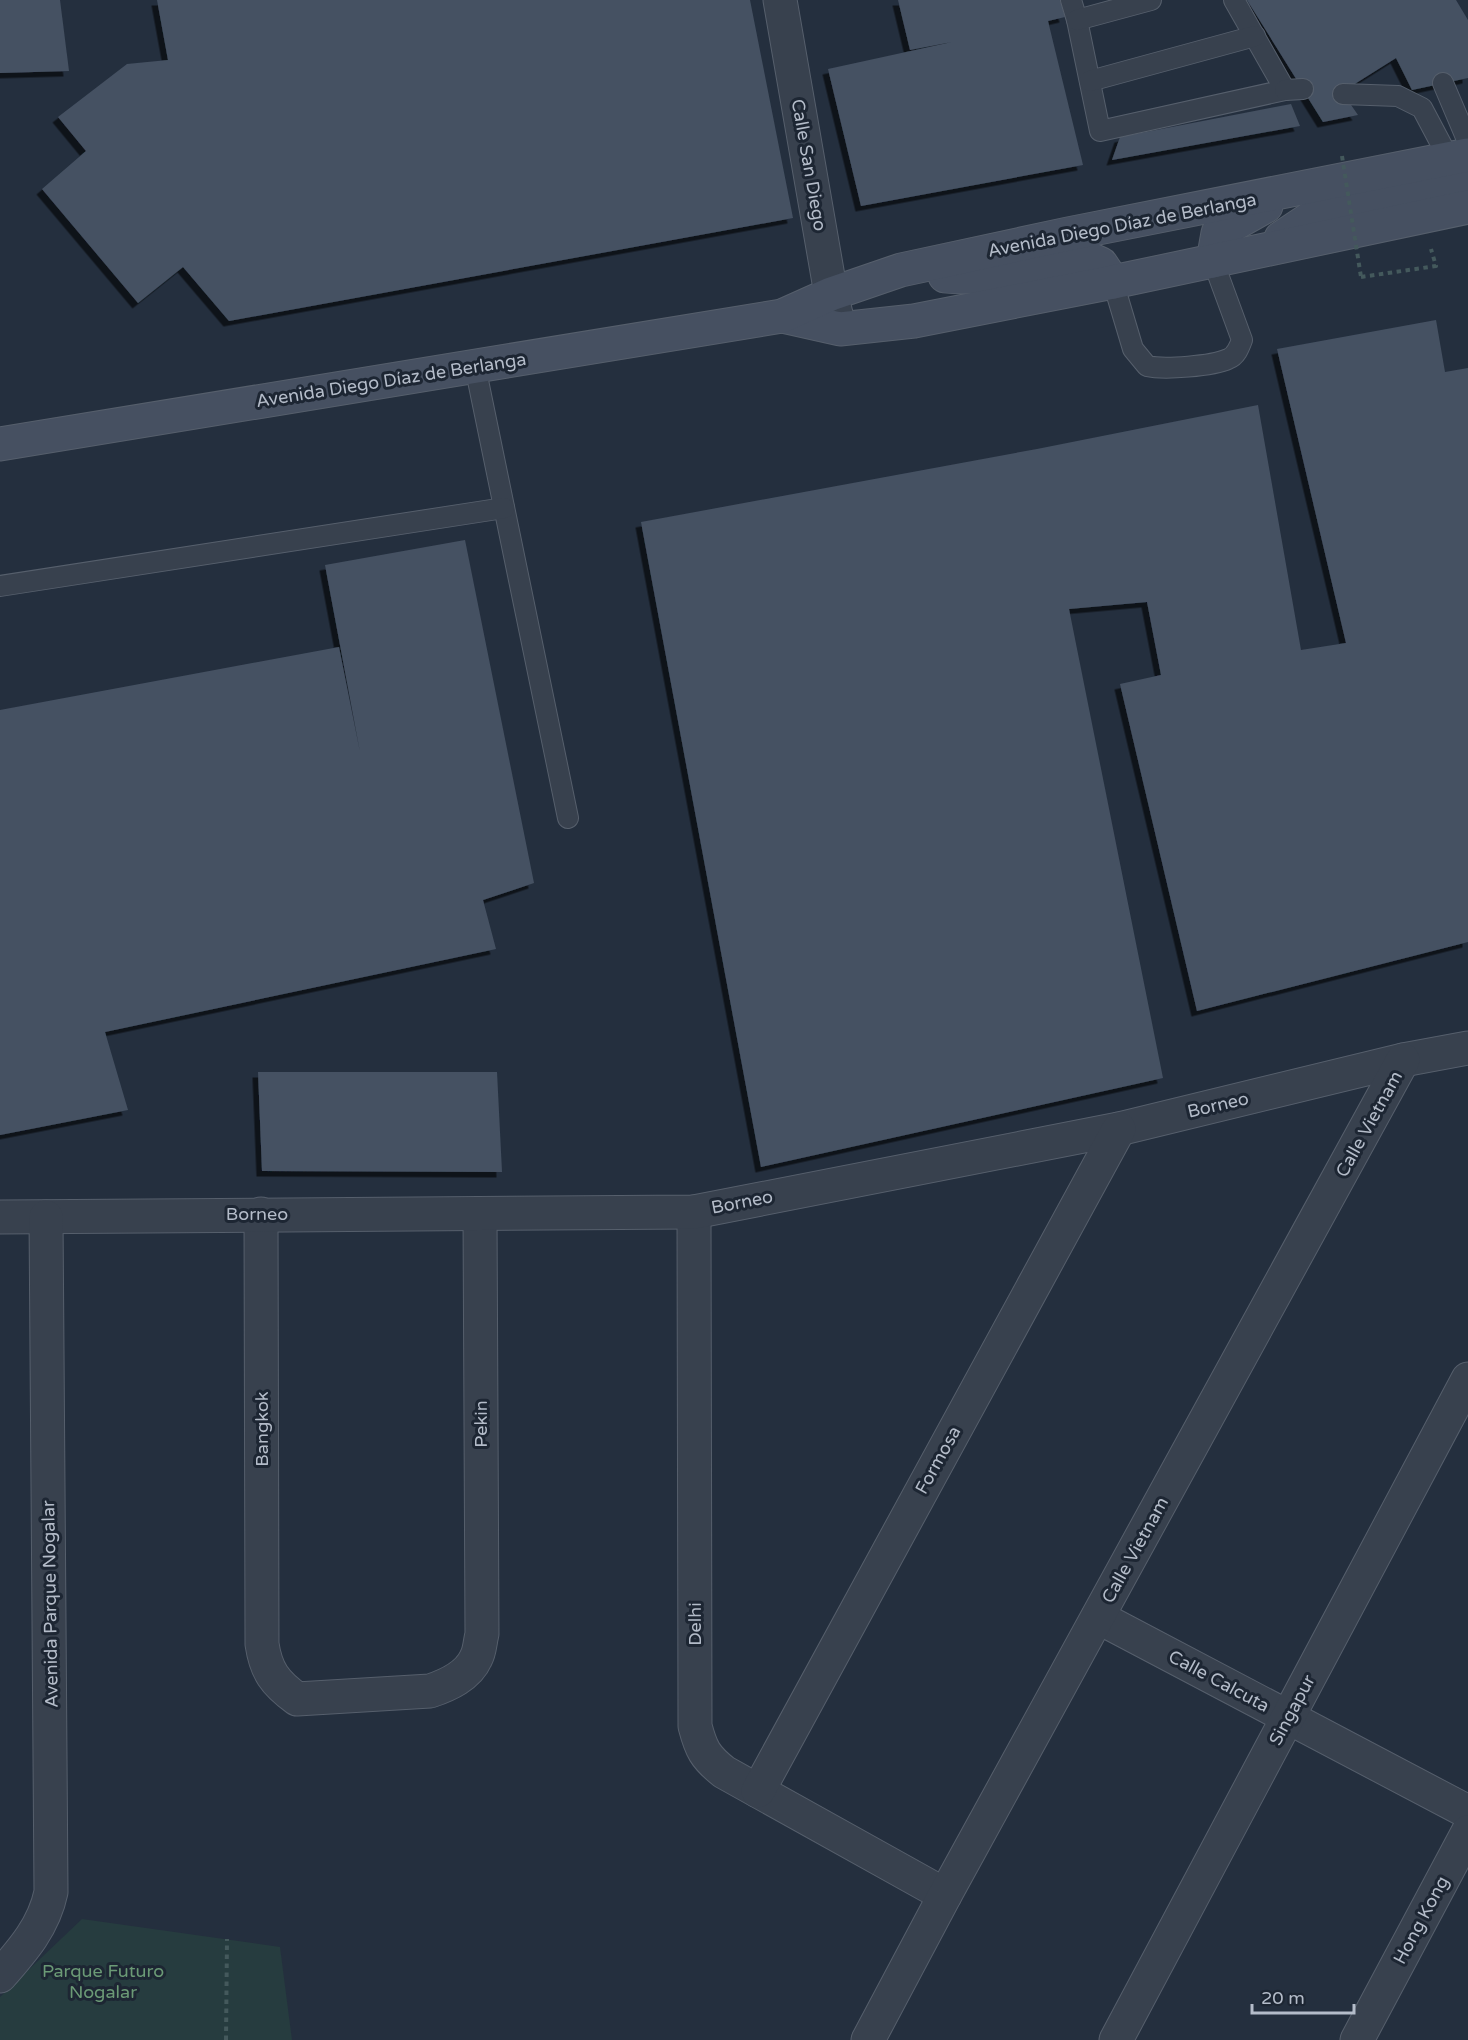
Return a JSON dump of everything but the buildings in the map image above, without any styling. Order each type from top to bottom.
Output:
[{"type":"main road","name":"Avenida Diego Díaz de Berlanga","points":[[0,444],[782,316],[831,294],[901,270],[1068,234],[1463,156]]},
{"type":"main road","points":[[1266,250],[1314,216],[1446,185],[1457,179],[1463,156]]},
{"type":"main road","points":[[1213,261],[1218,233],[1269,204],[1278,194]]},
{"type":"main road","name":"Avenida Diego Díaz de Berlanga","points":[[782,316],[840,329],[914,321],[1113,282],[1468,207]]},
{"type":"main road","points":[[901,270],[956,277],[998,274],[1090,259],[1101,264],[1113,282]]},
{"type":"street","name":"Calle San Diego","points":[[780,0],[831,294],[840,329]]},
{"type":"street","name":"Borneo","points":[[0,1217],[694,1212],[1119,1129],[1403,1060],[1468,1048]]},
{"type":"street","name":"Calle Vietnam","points":[[868,2040],[945,1895],[1403,1060]]},
{"type":"street","name":"Formosa","points":[[758,1791],[1119,1129]]},
{"type":"street","name":"Delhi","points":[[694,1212],[695,1726],[700,1745],[709,1760],[724,1772],[945,1895]]},
{"type":"street","name":"Bangkok","points":[[261,1214],[262,1644],[265,1662],[283,1689],[297,1699],[430,1692],[451,1684],[466,1672],[476,1658],[482,1634]]},
{"type":"street","name":"Pekin","points":[[480,1214],[482,1634]]},
{"type":"street","name":"Avenida Parque Nogalar","points":[[0,1976],[36,1932],[48,1909],[51,1892],[46,1217]]},
{"type":"street","name":"Singapur","points":[[1116,2040],[1468,1379]]},
{"type":"street","name":"Calle Calcuta","points":[[1098,1617],[1468,1812]]},
{"type":"street","name":"Hong Kong","points":[[1357,2040],[1468,1832]]},
{"type":"lane","points":[[1071,0],[1100,131],[1294,90],[1255,36],[1234,0]]},
{"type":"lane","points":[[1077,20],[1151,0]]},
{"type":"lane","points":[[1090,81],[1255,36]]},
{"type":"lane","points":[[1443,83],[1463,156]]},
{"type":"lane","points":[[1343,94],[1398,96],[1422,108],[1463,156]]},
{"type":"lane","points":[[1113,282],[1133,349],[1147,366],[1169,369],[1227,360],[1238,350],[1242,340],[1213,261]]},
{"type":"lane","points":[[475,366],[568,818]]},
{"type":"lane","points":[[0,586],[504,508]]},
{"type":"path","points":[[1342,156],[1361,278],[1436,266]]},
{"type":"path","points":[[226,2040],[227,1939]]},
{"type":"green space","name":"Parque Futuro Nogalar","points":[[82,1919],[280,1947],[292,2040],[0,2040],[0,1997]]}]
